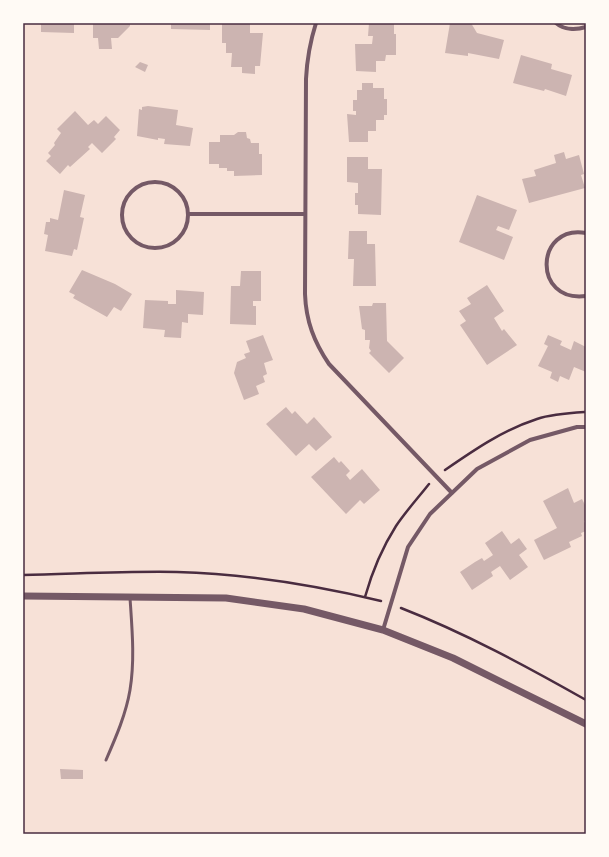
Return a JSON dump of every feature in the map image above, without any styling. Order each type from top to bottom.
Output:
[{"type":"street","points":[[316,23],[310,41],[306,73],[306,305],[310,327],[318,346],[332,368],[452,494]]},
{"type":"street","points":[[556,23],[568,29],[586,27]]},
{"type":"street","points":[[156,182],[175,188],[182,196],[186,204],[188,214],[183,233],[168,245],[158,248],[139,244],[131,238],[125,230],[122,221],[124,202],[130,193],[137,187],[146,183],[156,182]]},
{"type":"street","points":[[188,214],[305,214]]},
{"type":"street","points":[[586,233],[570,233],[561,237],[548,251],[546,261],[547,272],[551,282],[558,290],[567,295],[578,297],[586,296]]},
{"type":"street","points":[[383,630],[408,547],[430,514],[476,469],[530,440],[577,427],[586,427]]},
{"type":"street","points":[[23,596],[226,598],[304,609],[383,630],[453,658],[586,724]]},
{"type":"lane","points":[[106,760],[119,729],[130,690],[132,654],[130,597]]},
{"type":"building","points":[[41,23],[74,23],[74,33],[41,32]]},
{"type":"building","points":[[93,23],[130,23],[130,26],[118,38],[111,38],[112,49],[99,49],[98,38],[93,38]]},
{"type":"building","points":[[171,23],[210,23],[210,30],[171,29]]},
{"type":"building","points":[[222,23],[250,23],[250,33],[263,33],[260,66],[255,66],[255,74],[242,73],[242,67],[231,67],[232,53],[226,53],[226,43],[222,43]]},
{"type":"building","points":[[369,23],[394,23],[394,34],[396,34],[396,55],[386,55],[385,61],[376,61],[376,72],[356,71],[355,44],[372,44],[373,36],[368,36]]},
{"type":"building","points":[[450,23],[471,23],[477,33],[504,40],[499,59],[468,53],[468,56],[445,53]]},
{"type":"building","points":[[521,55],[552,64],[551,69],[572,75],[566,96],[545,89],[544,91],[513,83]]},
{"type":"building","points":[[140,62],[148,65],[145,72],[135,67]]},
{"type":"building","points":[[362,83],[373,83],[373,88],[384,88],[384,99],[387,99],[387,115],[384,115],[384,120],[376,120],[376,131],[368,131],[368,142],[349,142],[347,114],[356,115],[356,111],[353,111],[353,100],[357,100],[357,90],[362,90]]},
{"type":"building","points":[[148,106],[178,110],[176,125],[193,128],[190,146],[164,144],[165,139],[158,138],[158,140],[137,136],[139,109],[142,110],[142,107]]},
{"type":"building","points":[[75,111],[88,125],[94,120],[98,124],[106,116],[120,130],[114,137],[116,139],[102,153],[92,143],[88,147],[90,149],[70,167],[68,165],[60,174],[46,161],[51,156],[48,153],[55,145],[54,143],[61,133],[57,129]]},
{"type":"building","points":[[238,132],[246,132],[247,138],[250,139],[251,143],[259,143],[259,154],[262,154],[262,175],[234,176],[234,171],[227,171],[227,168],[219,168],[219,164],[209,164],[209,142],[220,142],[220,135],[234,135]]},
{"type":"building","points":[[564,152],[566,159],[579,155],[584,174],[581,175],[585,188],[529,203],[522,179],[536,176],[534,170],[556,163],[554,155]]},
{"type":"building","points":[[347,157],[368,157],[368,169],[382,169],[381,215],[358,214],[358,205],[355,205],[355,193],[358,193],[358,183],[347,182]]},
{"type":"building","points":[[64,190],[85,195],[80,217],[84,218],[77,250],[74,249],[72,256],[45,251],[48,235],[44,234],[46,222],[50,222],[50,218],[58,220]]},
{"type":"building","points":[[477,195],[517,210],[509,230],[498,226],[496,230],[513,237],[504,260],[459,242]]},
{"type":"building","points":[[349,231],[367,231],[367,244],[375,244],[376,286],[353,286],[354,259],[348,259]]},
{"type":"building","points":[[82,270],[115,284],[132,294],[121,311],[114,307],[107,317],[73,298],[75,295],[69,292]]},
{"type":"building","points":[[241,271],[261,271],[261,301],[253,301],[253,306],[256,306],[256,325],[230,324],[231,286],[240,286]]},
{"type":"building","points":[[487,285],[504,311],[494,318],[502,331],[504,329],[517,345],[487,365],[460,325],[466,321],[459,311],[471,304],[467,298]]},
{"type":"building","points":[[176,290],[204,292],[203,315],[188,314],[188,323],[182,322],[181,338],[164,337],[165,330],[143,328],[145,300],[168,301],[168,304],[176,304]]},
{"type":"building","points":[[373,303],[386,303],[387,341],[404,358],[389,373],[369,353],[371,351],[369,348],[370,340],[365,340],[365,330],[362,329],[359,306],[372,306]]},
{"type":"building","points":[[263,335],[273,360],[264,363],[267,374],[263,376],[265,382],[256,386],[259,394],[244,400],[234,373],[237,362],[246,358],[244,354],[250,352],[246,341]]},
{"type":"building","points":[[548,335],[562,341],[560,345],[571,350],[574,341],[586,347],[586,372],[574,367],[569,380],[560,376],[558,382],[550,378],[552,372],[538,366],[548,346],[544,344]]},
{"type":"building","points":[[286,407],[292,414],[295,411],[307,424],[314,417],[332,437],[316,451],[309,444],[296,456],[266,424]]},
{"type":"building","points":[[334,457],[339,463],[341,461],[350,471],[346,475],[350,480],[362,469],[380,490],[364,504],[360,500],[346,514],[311,477]]},
{"type":"building","points":[[568,488],[574,503],[582,499],[586,507],[586,520],[584,521],[586,531],[581,533],[582,536],[569,542],[571,547],[544,560],[534,540],[557,528],[543,501]]},
{"type":"building","points":[[502,531],[511,544],[519,538],[527,549],[519,555],[528,567],[510,580],[500,566],[491,572],[493,576],[472,590],[460,572],[482,558],[484,561],[493,555],[485,543]]},
{"type":"building","points":[[60,769],[83,770],[83,779],[61,779]]}]
